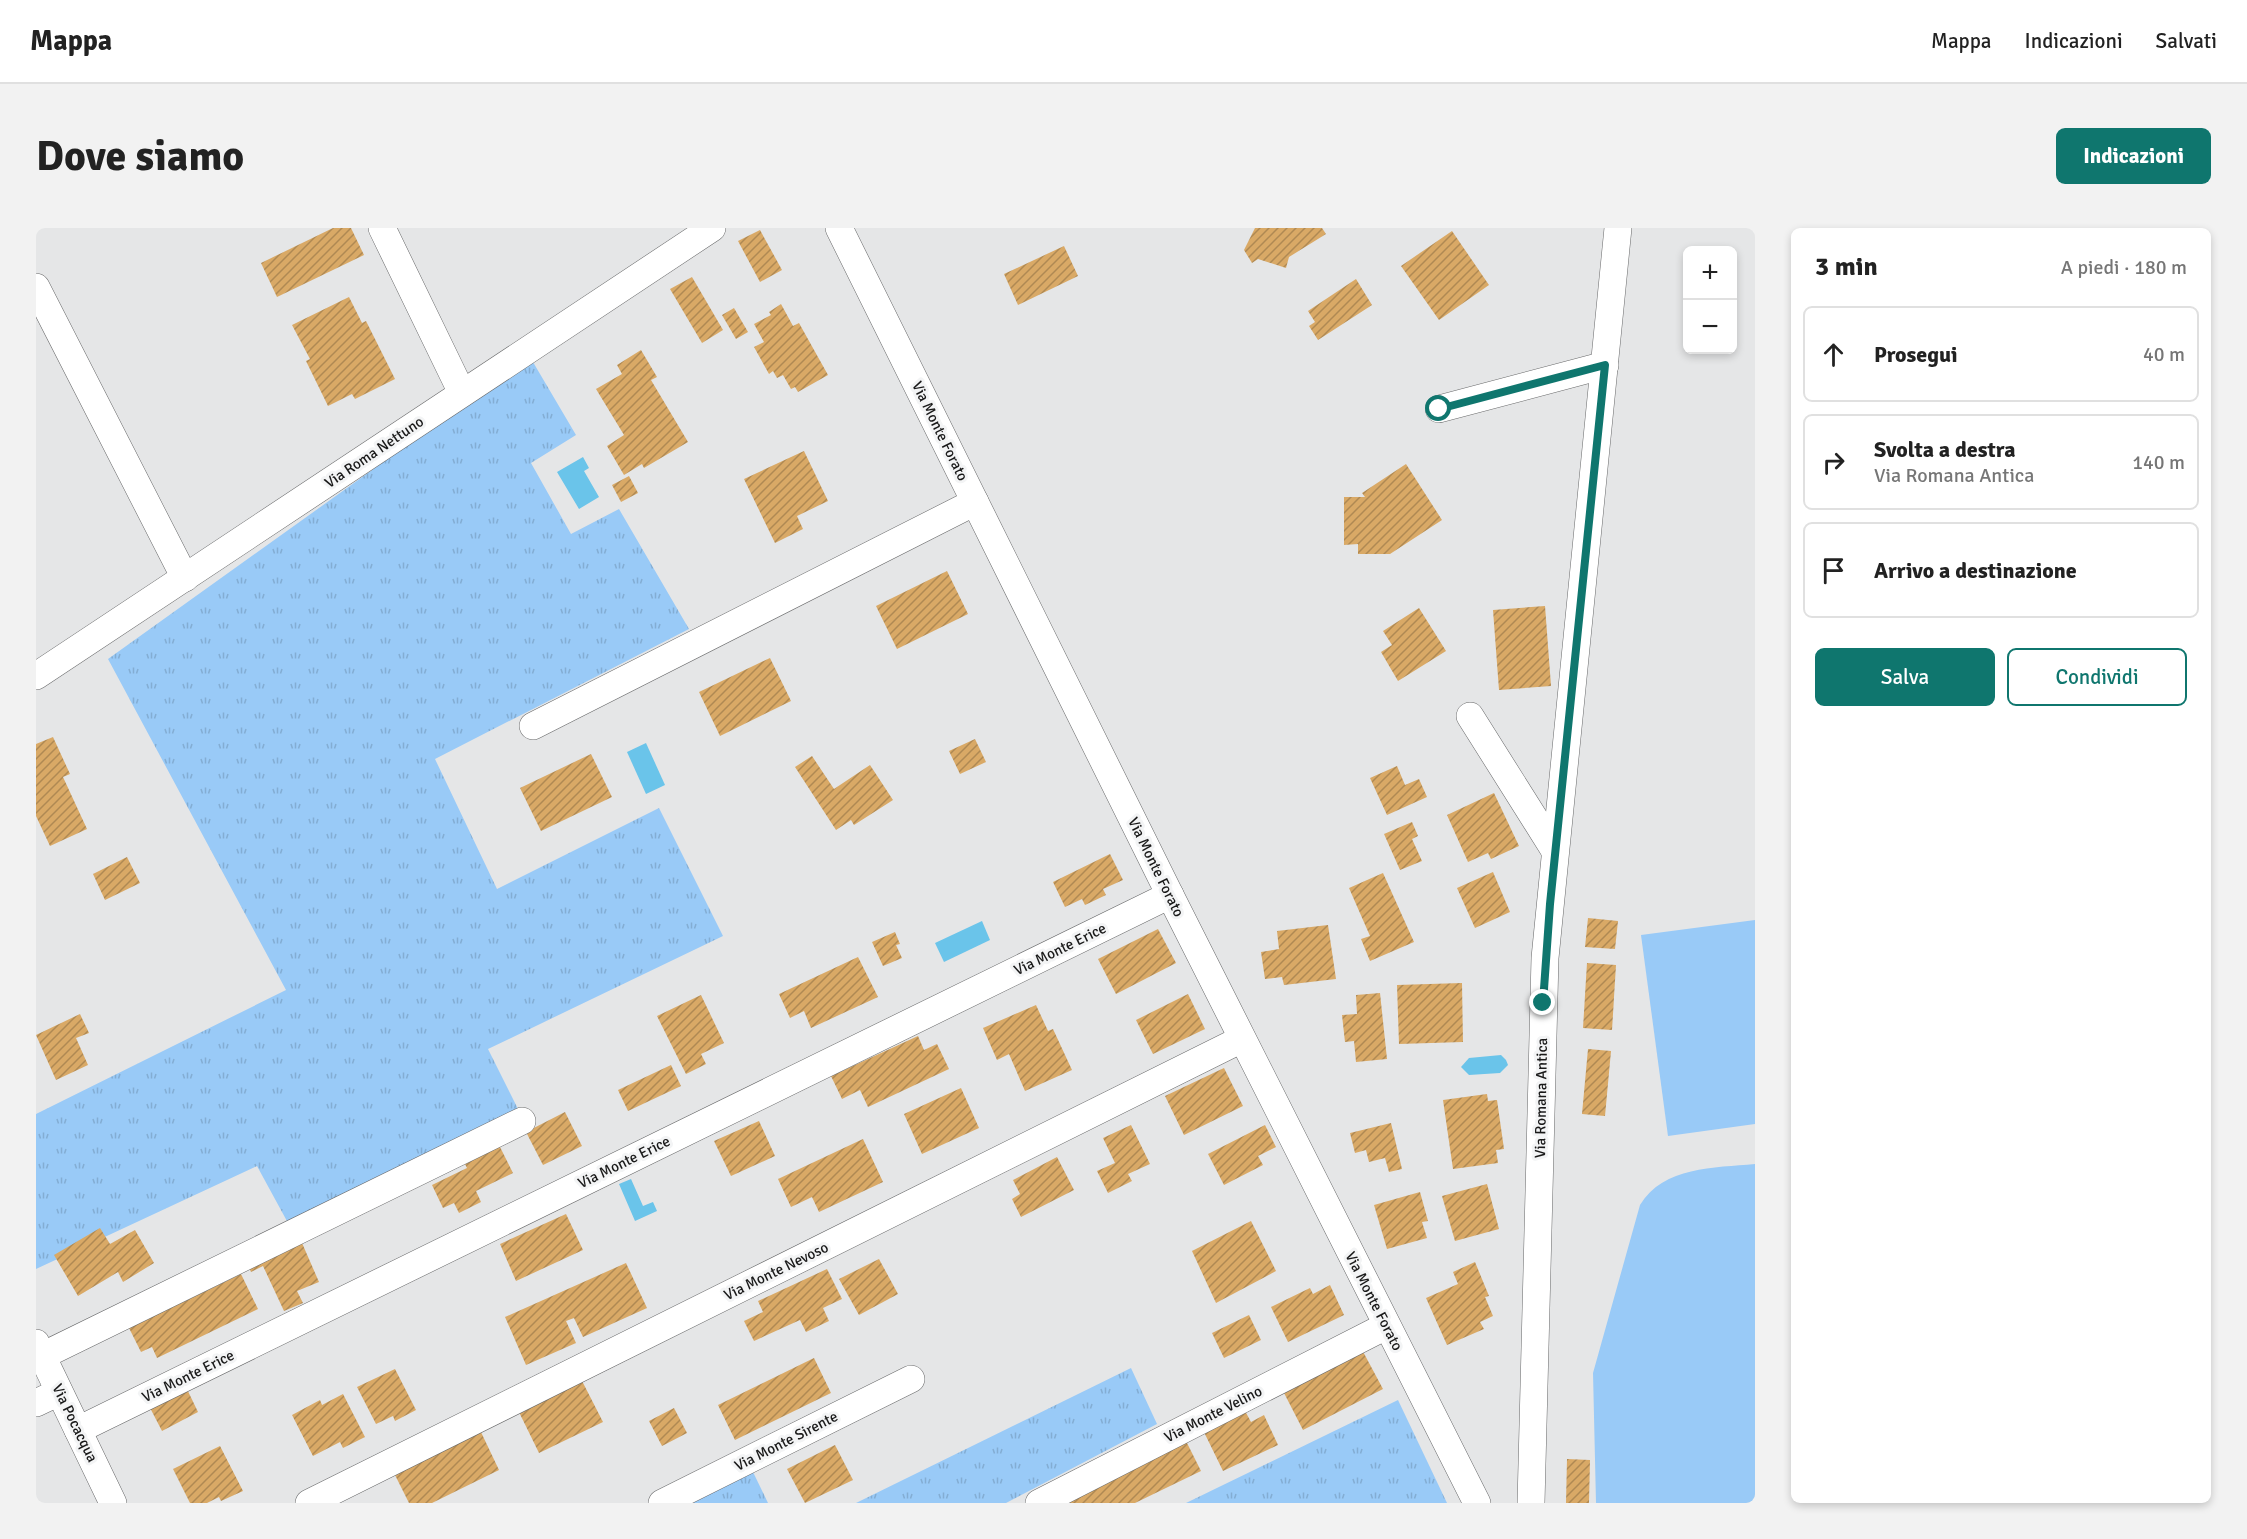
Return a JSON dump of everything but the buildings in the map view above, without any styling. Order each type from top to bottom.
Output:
[{"type":"street","points":[[382,228],[462,393]]},
{"type":"street","name":"Via Roma Nettuno","points":[[36,676],[712,228]]},
{"type":"street","name":"Via Monte Forato","points":[[839,228],[1242,1039],[1477,1503]]},
{"type":"street","name":"Via Romana Antica","points":[[1531,1503],[1543,1003],[1555,851],[1618,228]]},
{"type":"street","points":[[36,287],[184,578]]},
{"type":"street","points":[[1439,409],[1605,365]]},
{"type":"street","points":[[534,726],[975,502]]},
{"type":"street","points":[[1470,716],[1555,851]]},
{"type":"street","name":"Via Monte Erice","points":[[78,1430],[1170,895]]},
{"type":"street","name":"Via Monte Nevoso","points":[[309,1503],[1242,1039]]},
{"type":"street","points":[[39,1350],[522,1121]]},
{"type":"street","name":"Via Monte Velino","points":[[1039,1503],[1386,1326]]},
{"type":"street","name":"Via Pocacqua","points":[[39,1350],[48,1398],[78,1430],[113,1503]]},
{"type":"street","name":"Via Monte Sirente","points":[[662,1503],[910,1379]]},
{"type":"green space","points":[[530,357],[576,435],[531,463],[571,534],[619,509],[689,629],[435,759],[497,889],[659,808],[723,936],[488,1049],[519,1111],[288,1223],[257,1166],[36,1269],[36,1114],[286,990],[108,659]]},
{"type":"green space","points":[[1755,920],[1755,1124],[1668,1136],[1641,935]]},
{"type":"green space","points":[[1755,1164],[1755,1503],[1596,1503],[1593,1373],[1640,1205],[1650,1192],[1676,1176],[1707,1168]]},
{"type":"green space","points":[[1131,1368],[1157,1424],[1006,1503],[856,1503]]},
{"type":"green space","points":[[1398,1400],[1447,1503],[1186,1503]]},
{"type":"green space","points":[[753,1472],[768,1503],[692,1503]]},
{"type":"shaded area","points":[[583,457],[589,468],[584,471],[599,497],[579,509],[557,472]]},
{"type":"shaded area","points":[[646,743],[665,785],[646,794],[627,752]]},
{"type":"shaded area","points":[[982,921],[990,940],[944,962],[935,943]]},
{"type":"shaded area","points":[[1501,1055],[1508,1065],[1500,1073],[1469,1075],[1461,1067],[1469,1058]]},
{"type":"shaded area","points":[[631,1179],[643,1206],[653,1202],[657,1211],[635,1221],[619,1184]]},
{"type":"route","points":[[1439,409],[1605,365],[1550,904],[1543,1003]]}]
